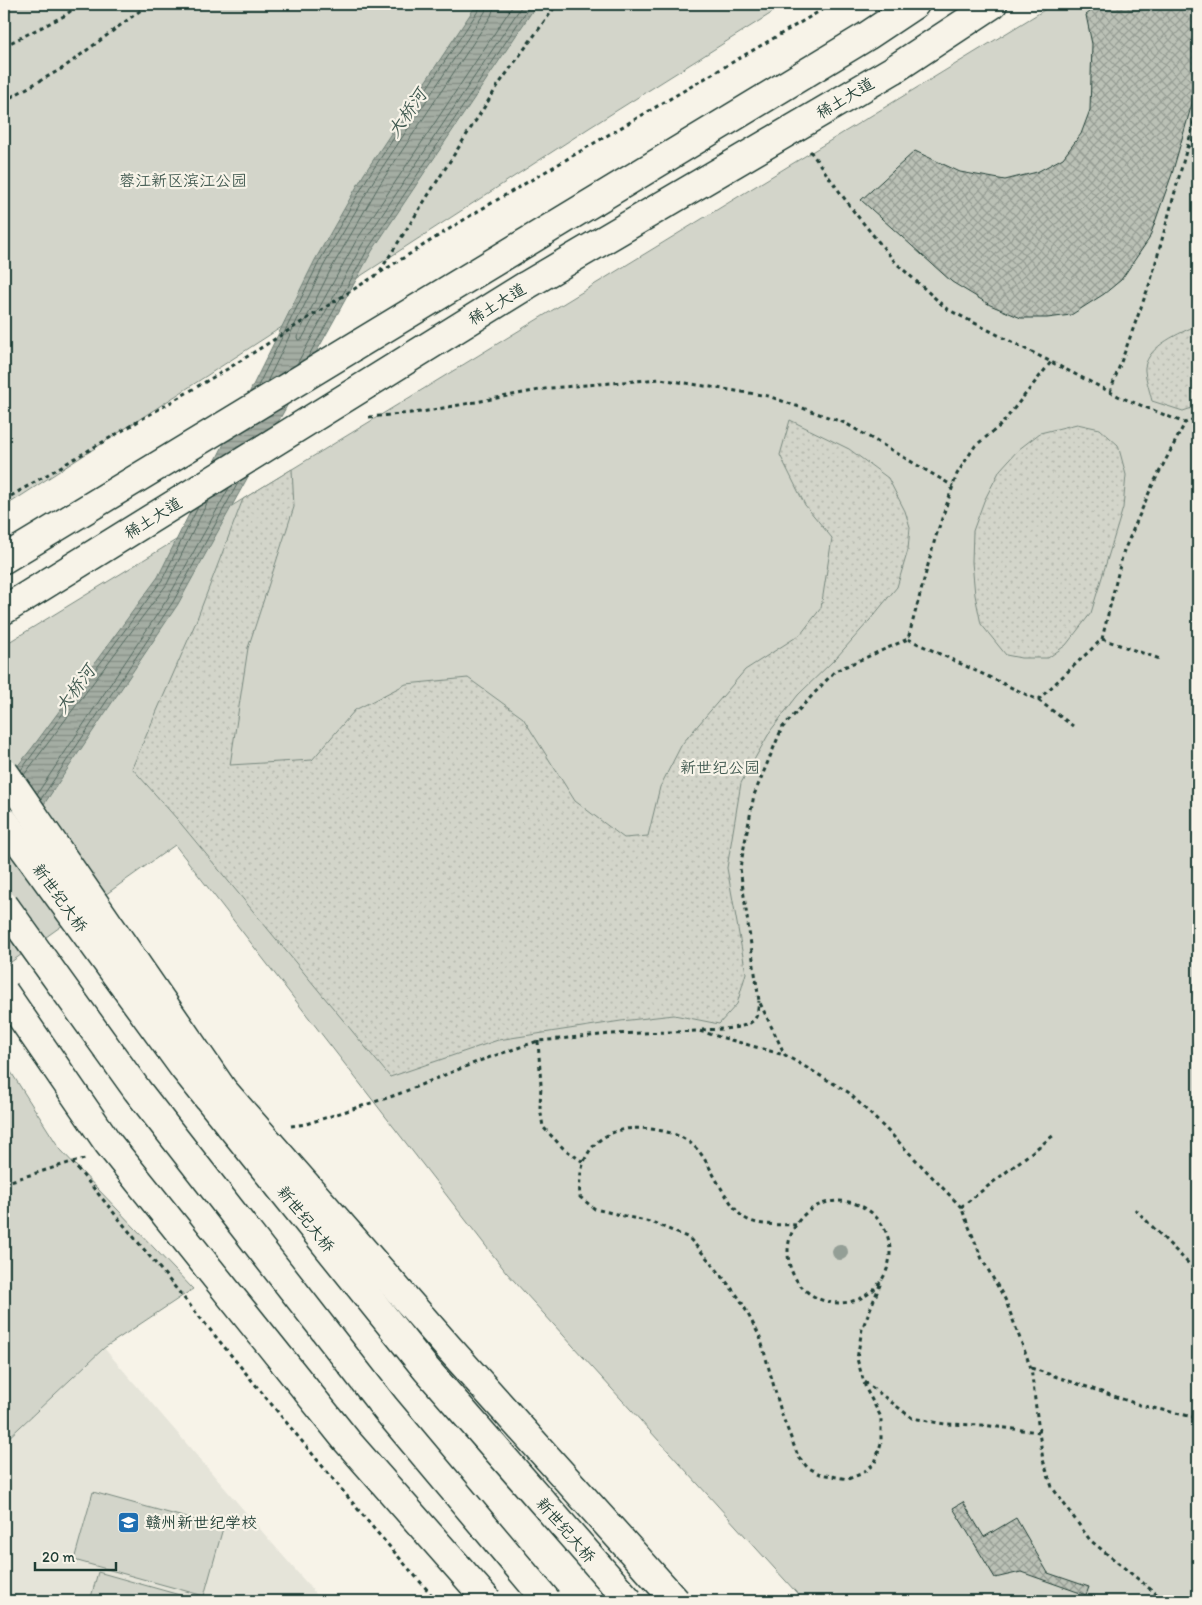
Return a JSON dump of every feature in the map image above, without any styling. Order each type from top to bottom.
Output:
[{"type":"main road","points":[[4,560],[850,47],[915,4]]},
{"type":"main road","name":"稀土大道","points":[[4,610],[527,285],[893,70],[993,4]]},
{"type":"main road","points":[[4,772],[223,1090],[448,1347],[676,1601]]},
{"type":"main road","name":"新世纪大桥","points":[[4,822],[184,1067],[426,1369],[628,1601]]},
{"type":"main road","points":[[4,905],[137,1090],[379,1400],[547,1601]]},
{"type":"main road","points":[[4,992],[114,1150],[347,1441],[488,1601]]},
{"type":"path","points":[[4,46],[64,16],[80,4]]},
{"type":"path","points":[[4,101],[62,68],[149,4]]},
{"type":"path","points":[[378,274],[499,84],[557,4]]},
{"type":"path","points":[[4,500],[229,368],[473,214],[832,4]]},
{"type":"path","points":[[1110,392],[1151,280],[1198,107]]},
{"type":"path","points":[[793,128],[855,213],[896,263],[947,309],[1110,392],[1185,423]]},
{"type":"path","points":[[1187,148],[1198,136]]},
{"type":"path","points":[[908,639],[935,539],[957,474],[975,446],[1001,425],[1051,362]]},
{"type":"path","points":[[364,417],[422,412],[550,388],[660,379],[768,396],[845,423],[953,486]]},
{"type":"path","points":[[1038,700],[1102,639],[1123,553],[1152,486],[1185,423],[1198,417]]},
{"type":"path","points":[[784,1055],[759,1001],[740,868],[754,795],[782,728],[835,671],[908,639],[1038,700],[1073,726]]},
{"type":"path","points":[[1102,639],[1160,659]]},
{"type":"path","points":[[286,1127],[306,1124],[396,1094],[479,1061],[538,1041],[611,1034],[699,1031],[740,1027],[753,1021],[757,1014],[759,1001]]},
{"type":"path","points":[[699,1031],[784,1055],[848,1092],[961,1207],[982,1259],[1005,1299],[1030,1368],[1043,1460],[1052,1487],[1090,1540],[1165,1601]]},
{"type":"path","points":[[538,1041],[541,1085],[540,1107],[543,1127],[563,1148],[583,1162]]},
{"type":"path","points":[[796,1225],[757,1223],[744,1218],[722,1190],[708,1163],[694,1144],[673,1133],[634,1127],[614,1131],[595,1142],[583,1162],[578,1184],[580,1198],[595,1209],[654,1223],[689,1238],[740,1299],[760,1338],[782,1415],[798,1456],[808,1467],[820,1474],[848,1479],[862,1474],[875,1463],[881,1444],[881,1417],[864,1382],[857,1359],[862,1329],[882,1280]]},
{"type":"path","points":[[961,1207],[1054,1135]]},
{"type":"path","points":[[4,1183],[91,1158]]},
{"type":"path","points":[[72,1162],[375,1530],[436,1601]]},
{"type":"path","points":[[830,1201],[857,1204],[868,1210],[879,1219],[886,1230],[890,1244],[891,1259],[886,1274],[878,1287],[867,1296],[853,1302],[838,1304],[823,1302],[809,1294],[798,1284],[794,1277],[788,1255],[789,1239],[796,1225],[806,1213],[830,1201]]},
{"type":"path","points":[[1135,1209],[1198,1271]]},
{"type":"path","points":[[1030,1368],[1140,1405],[1198,1418]]},
{"type":"path","points":[[864,1382],[912,1418],[945,1424],[982,1425],[1039,1432]]},
{"type":"shaded area","name":"赣州新世纪学校","points":[[104,1348],[322,1601],[4,1601],[4,1442]]},
{"type":"green space","name":"蓉江新区滨江公园","points":[[4,4],[786,4],[589,128],[4,507]]},
{"type":"green space","name":"新世纪公园","points":[[1054,4],[1198,4],[1198,1601],[804,1601],[506,1272],[175,845],[4,967],[4,645]]},
{"type":"green space","points":[[1198,325],[1198,406],[1183,411],[1152,401],[1145,367],[1152,352],[1166,341]]},
{"type":"green space","points":[[790,420],[849,449],[888,478],[905,511],[910,527],[908,550],[897,587],[836,658],[798,695],[771,730],[741,783],[727,868],[746,973],[737,1004],[719,1024],[674,1015],[621,1021],[498,1040],[390,1077],[177,819],[132,768],[195,624],[243,499],[292,469],[294,507],[248,648],[230,765],[312,760],[355,710],[406,684],[468,678],[523,718],[575,801],[624,838],[648,836],[660,787],[682,744],[745,670],[801,634],[821,608],[832,538],[805,505],[780,455]]},
{"type":"green space","points":[[1077,424],[1100,429],[1118,445],[1126,475],[1123,508],[1091,613],[1066,645],[1048,658],[1021,658],[1006,655],[981,624],[975,595],[972,562],[973,531],[984,501],[1000,470],[1018,450],[1040,433]]},
{"type":"green space","points":[[4,1061],[60,1149],[193,1289],[104,1348],[4,1442]]},
{"type":"green space","points":[[93,1492],[223,1528],[204,1596],[74,1560]]},
{"type":"green space","points":[[98,1572],[201,1601],[90,1601]]},
{"type":"water","name":"大桥河","points":[[477,4],[537,4],[372,251],[178,604],[4,864],[4,783],[158,577],[315,260],[364,174]]},
{"type":"building","points":[[1100,4],[1198,4],[1197,86],[1172,174],[1149,239],[1121,280],[1104,294],[1071,315],[1047,318],[1021,318],[990,305],[952,282],[861,200],[915,151],[960,172],[1005,180],[1037,172],[1063,158],[1081,134],[1090,110],[1092,44],[1086,15]]},
{"type":"building","points":[[963,1502],[984,1537],[1016,1518],[1048,1573],[1089,1587],[1086,1595],[1021,1572],[995,1578],[953,1508]]},
{"type":"place","name":"赣州新世纪学校","points":[[129,1522]]}]
